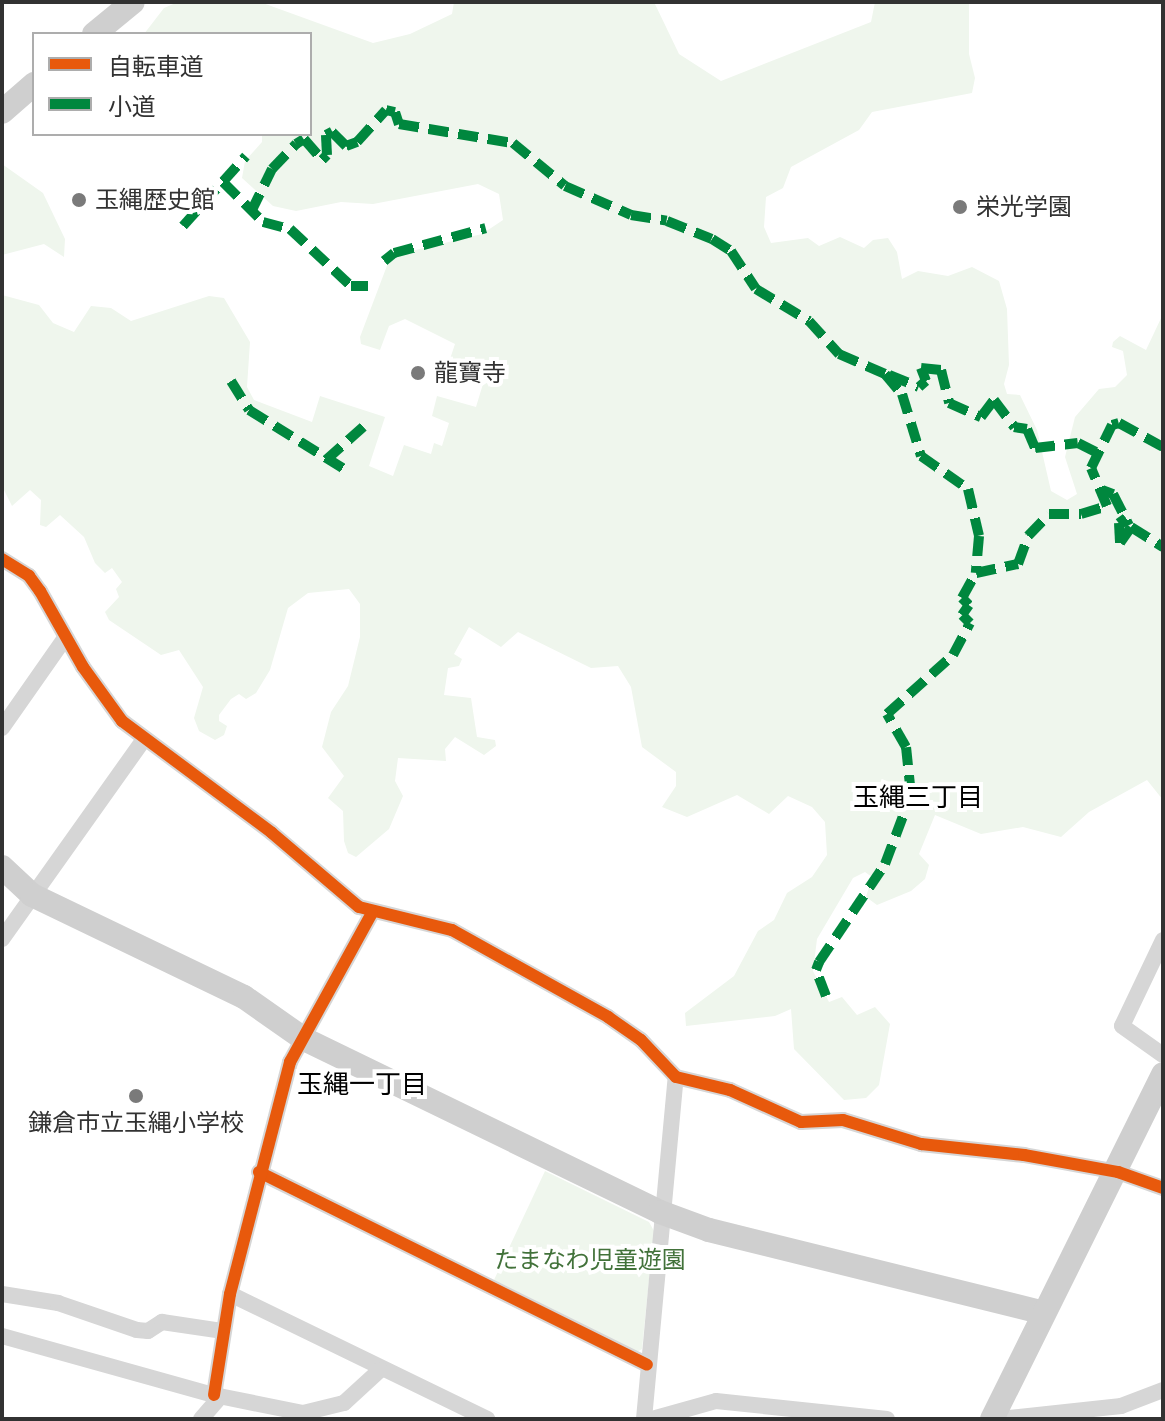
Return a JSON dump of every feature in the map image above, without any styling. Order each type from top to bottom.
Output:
[{"type":"street","points":[[96,32],[125,5]]},
{"type":"street","points":[[3,111],[32,86]]},
{"type":"street","points":[[2,559],[29,576],[100,695],[144,739],[372,913],[431,922],[502,956],[641,1040],[676,1077],[730,1090],[801,1122],[843,1120],[921,1144],[1024,1155],[1118,1172],[1163,1188]]},
{"type":"street","points":[[2,728],[65,638]]},
{"type":"street","points":[[2,939],[144,739]]},
{"type":"street","points":[[2,867],[32,895],[244,997],[304,1039],[660,1212],[709,1230],[1044,1313]]},
{"type":"street","points":[[201,1419],[217,1396],[230,1294],[259,1172],[290,1062],[372,913]]},
{"type":"street","points":[[1163,940],[1122,1026],[1163,1055]]},
{"type":"street","points":[[992,1419],[1118,1172],[1163,1074]]},
{"type":"street","points":[[644,1419],[660,1212],[676,1077]]},
{"type":"street","points":[[259,1172],[647,1365]]},
{"type":"street","points":[[2,1294],[58,1303],[137,1330],[148,1331],[162,1322],[223,1331]]},
{"type":"street","points":[[230,1294],[380,1370],[487,1419]]},
{"type":"street","points":[[2,1336],[217,1396],[303,1413],[318,1411],[362,1391],[380,1370]]},
{"type":"street","points":[[999,1419],[1121,1413],[1163,1390]]},
{"type":"street","points":[[652,1419],[716,1401],[887,1419]]},
{"type":"green space","points":[[178,2],[260,2],[373,43],[410,34],[452,14],[454,2],[654,2],[679,54],[721,81],[871,22],[875,2],[969,2],[969,54],[975,78],[972,93],[872,112],[859,130],[791,167],[783,188],[766,197],[764,227],[771,243],[808,238],[819,246],[840,237],[864,248],[873,240],[888,238],[897,252],[902,279],[918,271],[948,276],[972,267],[999,281],[1007,309],[1009,365],[1004,384],[1007,394],[1020,395],[1037,430],[1051,491],[1067,500],[1077,494],[1065,457],[1075,417],[1099,389],[1115,387],[1127,375],[1123,351],[1112,347],[1113,342],[1120,336],[1146,350],[1163,314],[1163,800],[1147,780],[1089,812],[1061,837],[1023,827],[981,834],[935,815],[919,854],[929,865],[925,879],[911,891],[877,905],[866,897],[872,877],[865,872],[853,878],[817,939],[813,971],[829,1002],[842,997],[857,1015],[875,1007],[890,1024],[879,1085],[866,1098],[844,1100],[794,1049],[791,1009],[775,1016],[686,1026],[685,1013],[734,976],[758,931],[774,920],[787,893],[812,877],[827,855],[825,822],[812,807],[788,796],[769,814],[737,795],[687,817],[662,807],[676,786],[676,772],[642,747],[631,687],[618,666],[591,668],[518,632],[501,647],[469,627],[454,654],[462,659],[459,666],[448,668],[444,695],[471,698],[477,737],[495,740],[496,746],[484,755],[455,737],[445,749],[446,761],[398,758],[395,781],[403,796],[389,829],[356,857],[348,853],[344,841],[343,811],[328,798],[344,776],[322,747],[331,712],[348,686],[360,637],[360,604],[349,589],[308,593],[288,608],[270,670],[256,693],[246,699],[239,694],[231,699],[219,715],[219,721],[227,726],[224,735],[215,740],[199,731],[194,718],[203,687],[179,650],[161,655],[109,620],[105,612],[119,597],[116,589],[122,582],[112,568],[105,573],[95,563],[84,537],[60,515],[46,527],[40,525],[41,500],[30,490],[12,506],[2,486],[2,295],[39,305],[53,323],[74,332],[91,306],[111,308],[131,321],[209,296],[224,298],[250,342],[247,387],[254,400],[312,422],[320,396],[385,417],[369,466],[393,476],[404,445],[431,454],[434,443],[442,446],[449,423],[432,416],[437,396],[476,407],[486,374],[449,362],[455,344],[405,319],[389,326],[380,350],[361,344],[360,337],[388,263],[407,252],[482,234],[503,220],[499,194],[478,184],[373,204],[341,202],[296,211],[273,206],[242,178],[245,161],[262,142],[262,136],[312,136],[312,32],[146,32],[164,8]]},
{"type":"green space","points":[[2,164],[43,193],[65,239],[64,257],[44,244],[2,255]]},
{"type":"green space","name":"たまなわ児童遊園","points":[[545,1171],[649,1222],[654,1231],[642,1349],[637,1352],[494,1280]]},
{"type":"marked path","points":[[251,212],[272,169],[296,144],[304,139],[322,160],[327,155],[326,135],[332,132],[346,146],[357,142],[386,110],[395,112],[399,124],[513,143],[565,186],[631,215],[667,221],[712,239],[731,251],[756,289],[809,321],[839,354],[885,374],[902,394],[921,456],[968,489],[979,536],[976,573]]},
{"type":"marked path","points":[[183,226],[246,156]]},
{"type":"marked path","points":[[223,182],[263,222],[290,229],[351,286],[368,286]]},
{"type":"marked path","points":[[384,261],[394,253],[486,228]]},
{"type":"marked path","points":[[889,375],[919,387],[926,381],[921,368],[941,370],[949,403],[981,417],[994,400],[1014,427],[1027,429],[1035,448],[1078,443],[1096,452]]},
{"type":"marked path","points":[[231,381],[249,410],[344,469]]},
{"type":"marked path","points":[[826,996],[816,970],[819,962],[885,864],[911,795],[906,747],[887,714],[953,655],[970,623],[962,615],[969,605],[962,598],[976,573],[1018,564],[1028,536],[1049,514],[1081,514],[1107,506],[1091,468],[1112,425],[1119,423],[1163,447]]},
{"type":"marked path","points":[[326,460],[363,427]]},
{"type":"marked path","points":[[1102,490],[1113,494],[1129,525]]},
{"type":"marked path","points":[[1126,518],[1119,523],[1120,543],[1131,527],[1163,547]]},
{"type":"cycle path","points":[[2,559],[29,576],[83,667],[122,721],[272,833],[359,907],[452,930],[608,1017],[641,1040],[676,1077],[730,1090],[801,1122],[843,1120],[921,1144],[1024,1155],[1118,1172],[1163,1188]]},
{"type":"cycle path","points":[[214,1395],[230,1294],[290,1062],[372,913]]},
{"type":"cycle path","points":[[259,1172],[647,1365]]},
{"type":"place","name":"玉縄歴史館","points":[[79,200]]},
{"type":"place","name":"栄光学園","points":[[960,207]]},
{"type":"place","name":"龍寶寺","points":[[418,373]]},
{"type":"place","name":"鎌倉市立玉縄小学校","points":[[136,1096]]},
{"type":"district","name":"玉縄三丁目","points":[[918,798]]},
{"type":"district","name":"玉縄一丁目","points":[[362,1085]]}]
